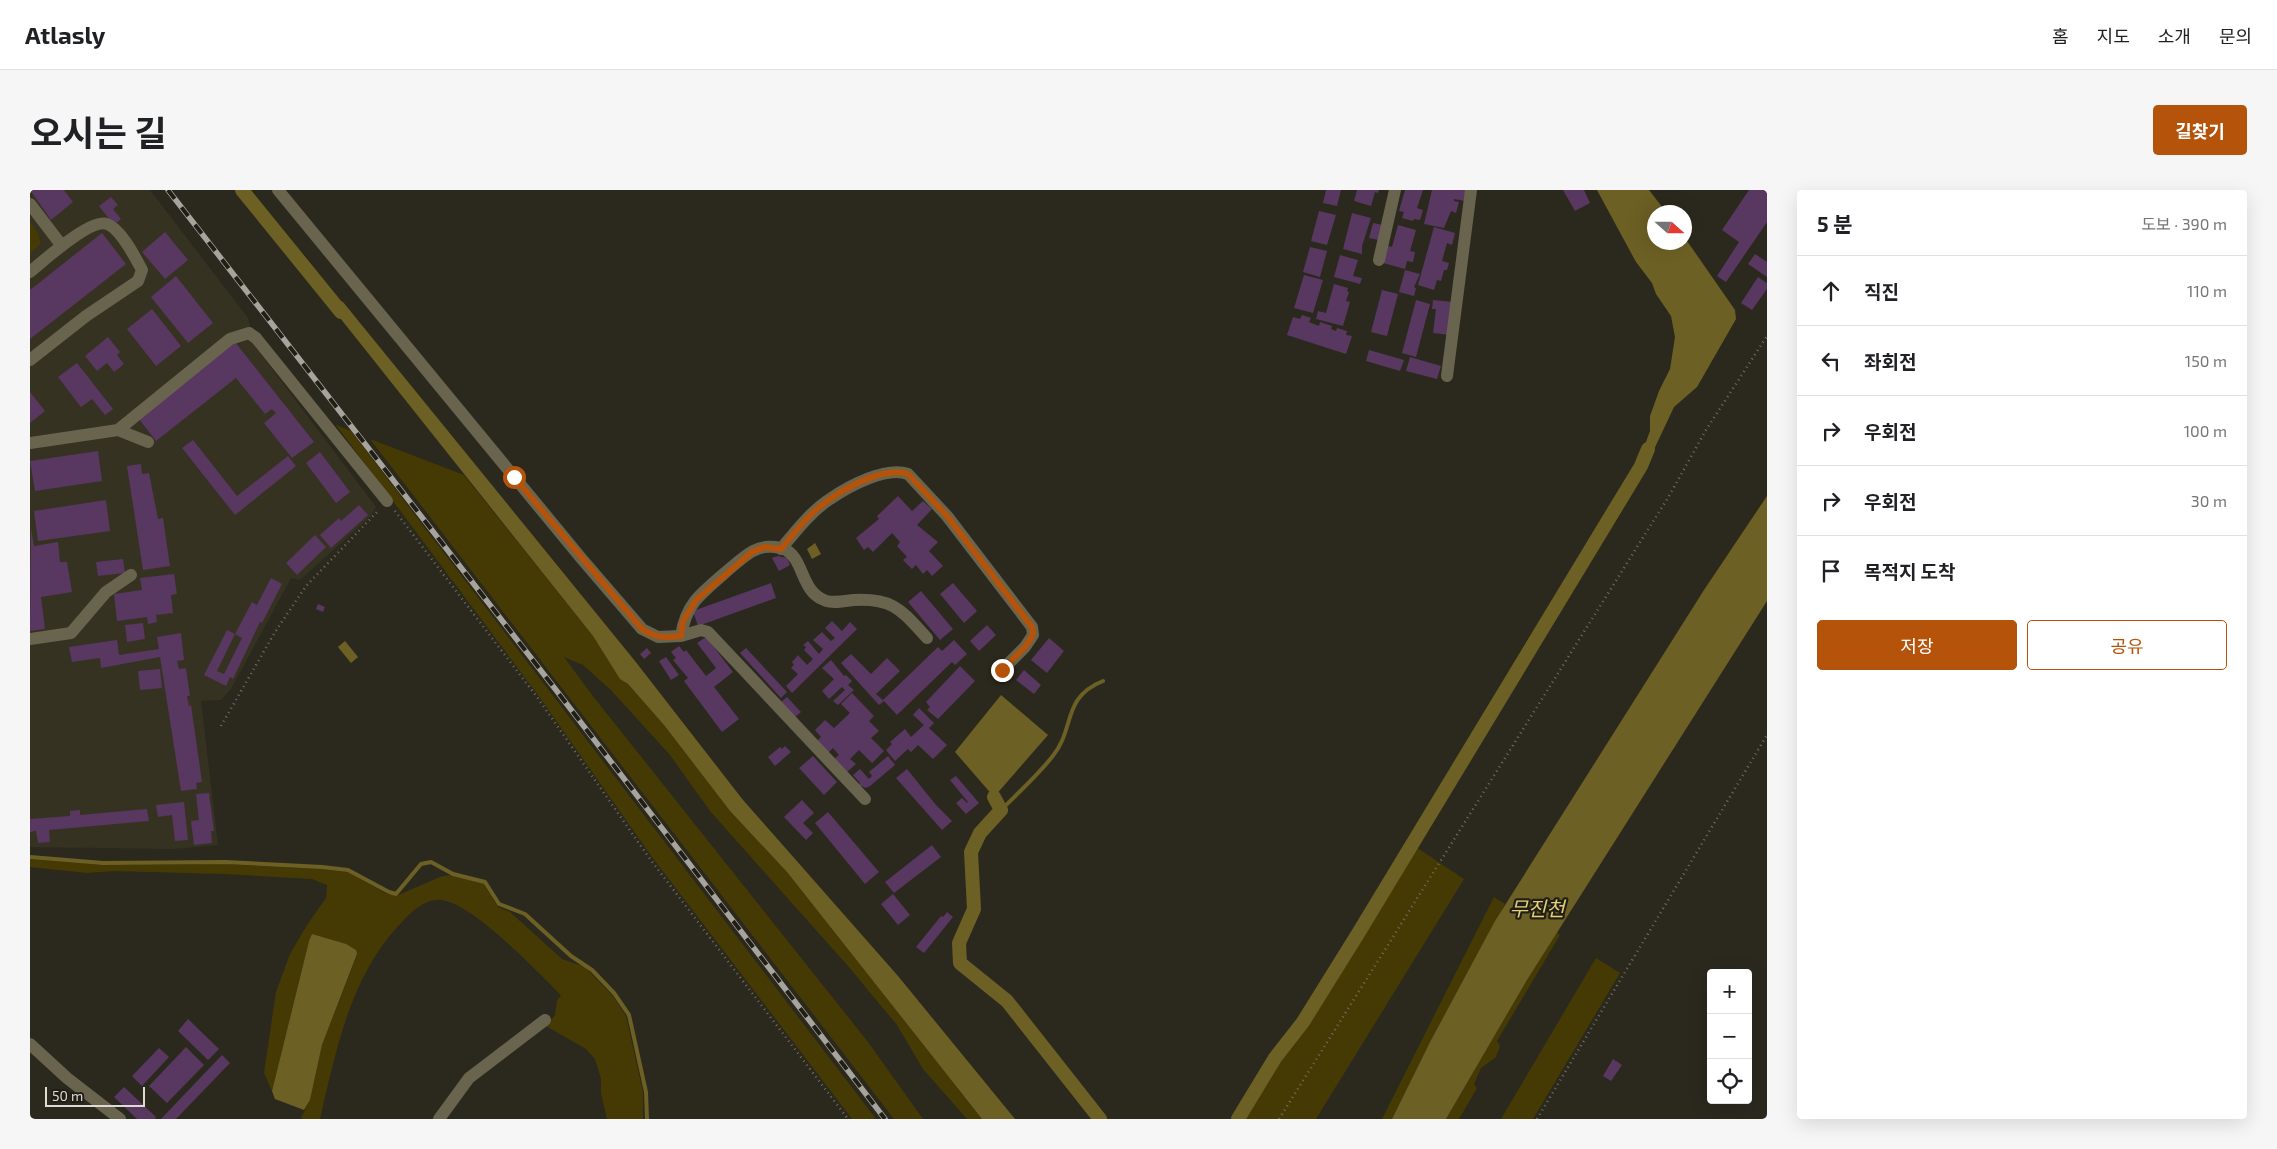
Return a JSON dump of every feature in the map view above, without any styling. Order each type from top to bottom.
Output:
[{"type":"street","points":[[278,190],[629,615],[648,633],[658,637],[681,636],[701,630],[708,632],[865,799]]},
{"type":"street","points":[[1379,260],[1395,190]]},
{"type":"street","points":[[1447,376],[1471,190]]},
{"type":"street","points":[[30,204],[62,246]]},
{"type":"street","points":[[30,272],[62,246],[98,223],[108,224],[122,238],[142,270],[138,281],[86,316],[30,360]]},
{"type":"street","points":[[118,430],[230,339],[249,333],[256,338],[387,501]]},
{"type":"street","points":[[30,443],[118,430],[148,442]]},
{"type":"street","points":[[781,549],[795,532],[829,499],[887,472],[900,471],[908,474],[947,516],[1032,627],[1033,635],[1025,647],[1002,670]]},
{"type":"street","points":[[681,636],[683,621],[696,600],[752,552],[764,547],[786,550],[793,557],[808,587],[818,598],[828,602],[872,600],[886,602],[903,612],[927,638]]},
{"type":"street","points":[[30,639],[71,632],[106,592],[131,575]]},
{"type":"street","points":[[439,1119],[469,1078],[545,1020]]},
{"type":"street","points":[[30,1044],[67,1078],[120,1119]]},
{"type":"path","points":[[1279,1119],[1669,496],[1706,430],[1767,336]]},
{"type":"path","points":[[221,726],[275,632],[306,586],[387,501],[536,697],[650,859],[848,1119]]},
{"type":"path","points":[[1538,1119],[1767,735]]},
{"type":"shaded area","points":[[30,190],[150,190],[248,318],[254,345],[376,507],[370,517],[300,580],[291,578],[231,689],[221,700],[201,701],[218,845],[173,849],[30,847]]},
{"type":"shaded area","points":[[30,222],[37,231],[41,243],[30,254]]},
{"type":"shaded area","points":[[336,425],[351,431],[876,1119],[852,1119],[652,857],[538,695]]},
{"type":"shaded area","points":[[370,439],[464,475],[593,636],[620,678],[628,684],[664,725],[730,811],[787,872],[982,1119],[967,1119],[923,1069],[897,1025],[848,966],[710,811],[670,755],[611,690],[583,665],[564,657],[592,695],[868,1042],[923,1119],[894,1119]]},
{"type":"shaded area","points":[[1416,847],[1464,879],[1316,1119],[1244,1119],[1271,1074],[1304,1029]]},
{"type":"shaded area","points":[[30,859],[103,865],[225,864],[322,869],[348,872],[387,894],[396,896],[449,875],[483,883],[498,907],[510,912],[562,959],[585,967],[612,995],[626,1016],[643,1092],[643,1119],[607,1119],[601,1093],[601,1079],[595,1059],[586,1049],[546,1026],[555,1015],[557,1001],[561,995],[520,954],[483,922],[449,902],[436,900],[422,905],[409,915],[384,943],[370,965],[348,1014],[332,1066],[320,1119],[303,1119],[301,1118],[310,1100],[322,1045],[357,955],[309,941],[272,1091],[264,1073],[276,992],[290,954],[326,898],[327,885],[312,879],[223,874],[114,871],[87,873],[30,867]]},
{"type":"shaded area","points":[[1494,897],[1505,904],[1430,1042],[1392,1119],[1382,1119]]},
{"type":"shaded area","points":[[1557,932],[1560,935],[1497,1041],[1500,1046],[1496,1057],[1481,1068],[1474,1084],[1477,1088],[1459,1119],[1446,1119],[1527,980]]},
{"type":"shaded area","points":[[1596,958],[1620,973],[1533,1119],[1501,1119]]},
{"type":"water","points":[[1597,190],[1649,190],[1661,205],[1647,205],[1647,250],[1692,250],[1692,248],[1735,310],[1736,319],[1697,387],[1674,407],[1649,460],[1641,466],[1640,458],[1650,431],[1650,416],[1659,391],[1670,369],[1675,337],[1671,316],[1656,294],[1652,283],[1636,262]]},
{"type":"water","points":[[321,294],[343,302],[635,661],[743,800],[898,976],[1015,1119],[982,1119],[787,872],[730,811],[664,725],[628,684],[620,679],[593,636]]},
{"type":"water","name":"무진천","points":[[1767,496],[1767,601],[1527,980],[1446,1119],[1392,1119],[1430,1042],[1495,921],[1704,590]]},
{"type":"water","points":[[815,543],[821,554],[812,559],[807,549]]},
{"type":"water","points":[[345,641],[358,657],[351,663],[338,647]]},
{"type":"water","points":[[1001,695],[1048,735],[994,797],[955,752]]},
{"type":"water","points":[[312,934],[346,944],[356,950],[357,954],[322,1045],[310,1100],[304,1110],[275,1099],[272,1091]]},
{"type":"building","points":[[30,190],[64,190],[73,202],[51,220]]},
{"type":"building","points":[[1326,190],[1341,190],[1337,206],[1323,203]]},
{"type":"building","points":[[1357,190],[1379,190],[1378,193],[1375,192],[1371,206],[1354,201]]},
{"type":"building","points":[[1405,190],[1423,190],[1417,208],[1423,210],[1420,220],[1414,219],[1413,221],[1402,218],[1404,212],[1399,211]]},
{"type":"building","points":[[1432,190],[1467,190],[1465,201],[1454,199],[1454,201],[1459,202],[1456,213],[1451,211],[1444,228],[1424,224]]},
{"type":"building","points":[[1563,190],[1584,190],[1590,203],[1575,211]]},
{"type":"building","points":[[1749,190],[1767,190],[1767,222],[1726,282],[1717,276],[1739,242],[1722,230]]},
{"type":"building","points":[[111,197],[118,205],[113,209],[121,219],[114,225],[99,206]]},
{"type":"building","points":[[1319,211],[1336,215],[1327,245],[1311,241]]},
{"type":"building","points":[[1352,213],[1371,218],[1362,246],[1362,254],[1343,249]]},
{"type":"building","points":[[1373,223],[1383,225],[1379,240],[1369,238]]},
{"type":"building","points":[[1398,225],[1416,230],[1410,251],[1415,252],[1413,262],[1407,261],[1405,269],[1383,263],[1388,246],[1392,247]]},
{"type":"building","points":[[1434,227],[1455,233],[1452,245],[1447,243],[1442,261],[1449,263],[1447,270],[1444,270],[1441,281],[1437,280],[1434,290],[1418,285]]},
{"type":"building","points":[[165,232],[188,260],[165,279],[142,252]]},
{"type":"building","points":[[102,233],[126,264],[30,339],[30,290]]},
{"type":"building","points":[[1310,247],[1327,251],[1320,277],[1303,272]]},
{"type":"building","points":[[1755,254],[1767,262],[1767,277],[1748,264]]},
{"type":"building","points":[[1340,255],[1358,260],[1353,276],[1362,278],[1360,284],[1334,277]]},
{"type":"building","points":[[1405,270],[1420,274],[1414,287],[1416,288],[1414,296],[1399,292]]},
{"type":"building","points":[[1304,275],[1323,280],[1313,313],[1294,308]]},
{"type":"building","points":[[176,276],[213,323],[188,343],[151,297]]},
{"type":"building","points":[[1758,277],[1767,283],[1767,289],[1752,310],[1741,303]]},
{"type":"building","points":[[1334,284],[1348,288],[1347,291],[1349,292],[1346,301],[1350,302],[1343,326],[1316,319],[1318,311],[1326,313]]},
{"type":"building","points":[[1382,290],[1398,294],[1387,336],[1371,332]]},
{"type":"building","points":[[1416,300],[1430,304],[1416,357],[1402,353]]},
{"type":"building","points":[[1433,300],[1453,302],[1449,335],[1433,333],[1436,309],[1432,309]]},
{"type":"building","points":[[152,309],[181,346],[156,366],[127,329]]},
{"type":"building","points":[[1302,315],[1311,318],[1309,322],[1319,326],[1320,322],[1332,326],[1331,329],[1336,331],[1337,328],[1347,331],[1346,335],[1352,336],[1346,354],[1287,335],[1293,317],[1300,319]]},
{"type":"building","points":[[108,337],[120,352],[117,355],[124,364],[114,372],[107,363],[97,371],[85,356]]},
{"type":"building","points":[[235,342],[314,442],[292,458],[264,423],[276,413],[272,409],[265,414],[236,378],[156,441],[139,419]]},
{"type":"building","points":[[1369,350],[1404,360],[1400,371],[1366,361]]},
{"type":"building","points":[[1410,357],[1441,366],[1437,379],[1406,371]]},
{"type":"building","points":[[77,363],[113,409],[105,415],[92,399],[81,407],[58,377]]},
{"type":"building","points":[[30,392],[45,411],[30,423]]},
{"type":"building","points":[[193,440],[237,496],[288,456],[296,466],[235,515],[182,448]]},
{"type":"building","points":[[98,451],[102,481],[35,491],[30,461]]},
{"type":"building","points":[[320,452],[350,492],[336,503],[306,463]]},
{"type":"building","points":[[141,464],[142,474],[149,473],[158,519],[163,518],[170,566],[143,570],[127,466]]},
{"type":"building","points":[[898,496],[912,511],[923,501],[932,509],[917,525],[938,542],[929,551],[943,566],[932,576],[927,570],[923,574],[916,565],[912,569],[903,560],[907,557],[897,546],[900,542],[892,533],[873,552],[868,547],[864,550],[856,538],[879,519],[877,516]]},
{"type":"building","points":[[106,500],[110,531],[38,541],[34,511]]},
{"type":"building","points":[[359,505],[368,515],[331,548],[320,535],[339,518],[341,521]]},
{"type":"building","points":[[31,528],[34,546],[58,542],[60,562],[67,562],[72,592],[41,597],[45,629],[30,631]]},
{"type":"building","points":[[315,535],[326,547],[297,575],[286,563]]},
{"type":"building","points":[[778,556],[787,558],[790,565],[779,571],[772,558]]},
{"type":"building","points":[[123,559],[125,573],[98,576],[96,562]]},
{"type":"building","points":[[174,574],[177,594],[171,595],[173,613],[156,615],[157,622],[148,624],[147,617],[117,621],[114,594],[142,590],[140,578]]},
{"type":"building","points":[[271,578],[282,584],[262,623],[260,622],[233,679],[230,677],[226,686],[204,675],[227,630],[235,634],[252,602],[257,605]],"holes":[[[235,634],[242,638],[224,674],[217,671]]]},
{"type":"building","points":[[771,583],[776,598],[698,626],[693,611]]},
{"type":"building","points":[[953,583],[977,611],[964,623],[940,594]]},
{"type":"building","points":[[921,591],[953,629],[940,640],[908,602]]},
{"type":"building","points":[[318,604],[325,607],[323,612],[316,609]]},
{"type":"building","points":[[832,621],[842,631],[850,622],[857,629],[792,693],[786,686],[798,674],[791,668],[794,665],[792,662],[798,655],[807,665],[813,659],[804,650],[806,647],[803,645],[808,641],[819,654],[823,649],[813,640],[822,632],[831,641],[835,638],[825,628]]},
{"type":"building","points":[[143,623],[145,639],[127,642],[125,625]]},
{"type":"building","points":[[987,625],[996,635],[979,651],[970,641]]},
{"type":"building","points":[[181,633],[184,660],[177,661],[179,669],[186,668],[190,696],[187,696],[189,706],[191,705],[202,782],[196,783],[197,789],[181,791],[160,657],[101,668],[100,658],[72,662],[69,647],[117,640],[119,655],[159,649],[157,637]]},
{"type":"building","points":[[706,637],[733,672],[714,687],[739,719],[722,732],[684,681],[688,678],[673,660],[676,658],[671,652],[679,646],[684,652],[686,650],[706,676],[716,668],[697,643]]},
{"type":"building","points":[[1049,638],[1064,651],[1047,673],[1031,660]]},
{"type":"building","points":[[954,640],[967,654],[955,665],[952,662],[897,715],[883,700],[938,647],[942,651]]},
{"type":"building","points":[[647,648],[651,653],[644,659],[640,654]]},
{"type":"building","points":[[746,648],[787,692],[781,698],[740,653]]},
{"type":"building","points":[[851,654],[871,674],[887,658],[900,671],[876,694],[884,701],[879,705],[841,663]]},
{"type":"building","points":[[666,657],[679,675],[671,680],[659,661]]},
{"type":"building","points":[[831,660],[844,676],[846,675],[852,681],[848,685],[854,690],[838,705],[833,701],[845,690],[842,687],[829,699],[822,691],[834,679],[822,668]]},
{"type":"building","points":[[960,666],[975,681],[938,719],[927,710],[930,707],[926,702]]},
{"type":"building","points":[[160,669],[162,688],[140,690],[138,671]]},
{"type":"building","points":[[1024,670],[1041,685],[1034,694],[1016,680]]},
{"type":"building","points":[[852,693],[874,716],[869,721],[879,731],[871,738],[884,751],[872,763],[859,750],[850,759],[856,764],[847,772],[834,759],[839,755],[833,748],[828,753],[817,741],[821,737],[815,730],[825,720],[834,728],[850,713],[841,704]]},
{"type":"building","points":[[787,697],[801,712],[795,717],[781,702]]},
{"type":"building","points":[[919,708],[934,723],[929,728],[947,745],[933,759],[918,745],[911,752],[908,749],[895,761],[886,750],[892,744],[890,742],[905,729],[911,737],[924,725],[913,715]]},
{"type":"building","points":[[785,746],[791,752],[775,766],[768,757],[780,747],[782,749]]},
{"type":"building","points":[[813,756],[837,782],[824,795],[799,768]]},
{"type":"building","points":[[888,756],[895,765],[870,786],[866,788],[859,785],[860,783],[853,775],[860,769],[869,779],[872,776],[869,772]]},
{"type":"building","points":[[907,769],[936,805],[952,821],[942,830],[896,778]]},
{"type":"building","points":[[956,776],[979,803],[966,814],[956,803],[962,798],[968,802],[950,780]]},
{"type":"building","points":[[209,793],[214,831],[211,831],[212,843],[194,845],[191,821],[199,820],[196,794]]},
{"type":"building","points":[[802,800],[814,813],[803,823],[813,833],[806,840],[784,817]]},
{"type":"building","points":[[184,802],[188,840],[175,841],[172,815],[158,817],[156,805]]},
{"type":"building","points":[[147,809],[149,821],[49,830],[50,842],[38,843],[36,831],[30,832],[30,819],[70,816],[70,811],[80,810],[80,815]]},
{"type":"building","points":[[828,812],[879,872],[865,884],[815,823]]},
{"type":"building","points":[[932,845],[941,857],[894,893],[885,882]]},
{"type":"building","points":[[893,894],[910,915],[898,925],[881,904]]},
{"type":"building","points":[[947,912],[953,917],[924,953],[916,947],[941,916],[943,917]]},
{"type":"building","points":[[188,1019],[219,1049],[208,1060],[178,1031]]},
{"type":"building","points":[[186,1047],[204,1065],[167,1103],[149,1086]]},
{"type":"building","points":[[159,1048],[169,1057],[142,1086],[132,1076]]},
{"type":"building","points":[[222,1055],[230,1063],[176,1119],[161,1119]]},
{"type":"building","points":[[1613,1059],[1622,1065],[1611,1081],[1603,1076]]},
{"type":"building","points":[[124,1087],[156,1117],[155,1119],[137,1119],[114,1097]]},
{"type":"waterway","points":[[242,190],[341,312]]},
{"type":"waterway","points":[[1238,1119],[1275,1058],[1303,1022],[1359,932],[1641,466],[1648,449]]},
{"type":"waterway","points":[[1001,810],[1034,778],[1052,757],[1059,746],[1071,714],[1081,696],[1090,688],[1103,681]]},
{"type":"waterway","points":[[994,797],[1001,810],[980,833],[971,852],[974,909],[959,943],[960,963],[1007,1001],[1100,1119]]},
{"type":"waterway","points":[[30,857],[103,863],[225,862],[322,867],[348,870],[396,894],[421,864],[431,862],[453,874],[485,882],[499,904],[525,914],[571,956],[592,970],[614,993],[629,1015],[646,1092],[647,1119]]},
{"type":"railway","points":[[168,190],[556,690],[885,1119]]},
{"type":"route","points":[[514,477],[642,629],[658,637],[670,637],[681,636],[683,621],[696,600],[752,552],[764,547],[781,549],[795,532],[829,499],[860,482],[887,472],[900,471],[908,474],[947,516],[1032,627],[1033,635],[1025,647],[1002,670]]}]
